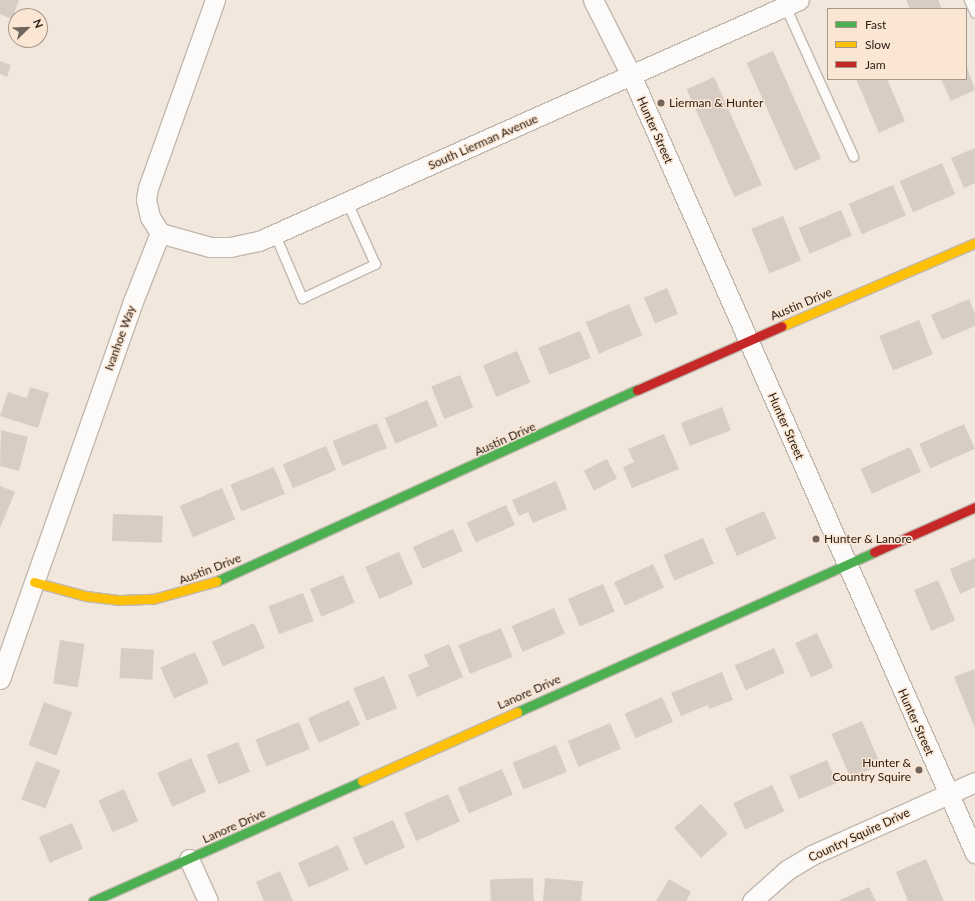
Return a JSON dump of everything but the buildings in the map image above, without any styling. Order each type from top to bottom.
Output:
[{"type":"street","points":[[160,232],[150,217],[146,199],[148,188],[215,0]]},
{"type":"street","name":"Hunter Street","points":[[593,0],[631,75],[975,854]]},
{"type":"street","name":"South Lierman Avenue","points":[[160,232],[210,247],[230,247],[275,235],[792,3]]},
{"type":"street","name":"Ivanhoe Way","points":[[0,679],[132,304],[160,232]]},
{"type":"street","name":"Austin Drive","points":[[34,582],[86,596],[120,600],[153,599],[217,581],[748,340],[975,242]]},
{"type":"street","name":"Lanore Drive","points":[[93,901],[975,506]]},
{"type":"street","name":"Country Squire Drive","points":[[752,901],[787,870],[812,855],[975,782]]},
{"type":"street","points":[[189,859],[208,901]]},
{"type":"lane","points":[[969,0],[975,13]]},
{"type":"lane","points":[[792,3],[853,156]]},
{"type":"lane","points":[[275,235],[302,298],[375,264],[347,202]]},
{"type":"traffic: fast","points":[[217,581],[637,390]]},
{"type":"traffic: fast","points":[[517,712],[874,552]]},
{"type":"traffic: fast","points":[[93,901],[362,781]]},
{"type":"traffic: slow","points":[[782,326],[975,243]]},
{"type":"traffic: slow","points":[[34,582],[86,596],[120,600],[153,599],[217,581]]},
{"type":"traffic: slow","points":[[362,781],[517,712]]},
{"type":"traffic: jam","points":[[637,390],[782,326]]},
{"type":"traffic: jam","points":[[874,552],[975,507]]},
{"type":"place","name":"Lierman & Hunter","points":[[661,103]]},
{"type":"place","name":"Hunter & Lanore","points":[[816,539]]},
{"type":"place","name":"Hunter & Country Squire","points":[[919,770]]}]
